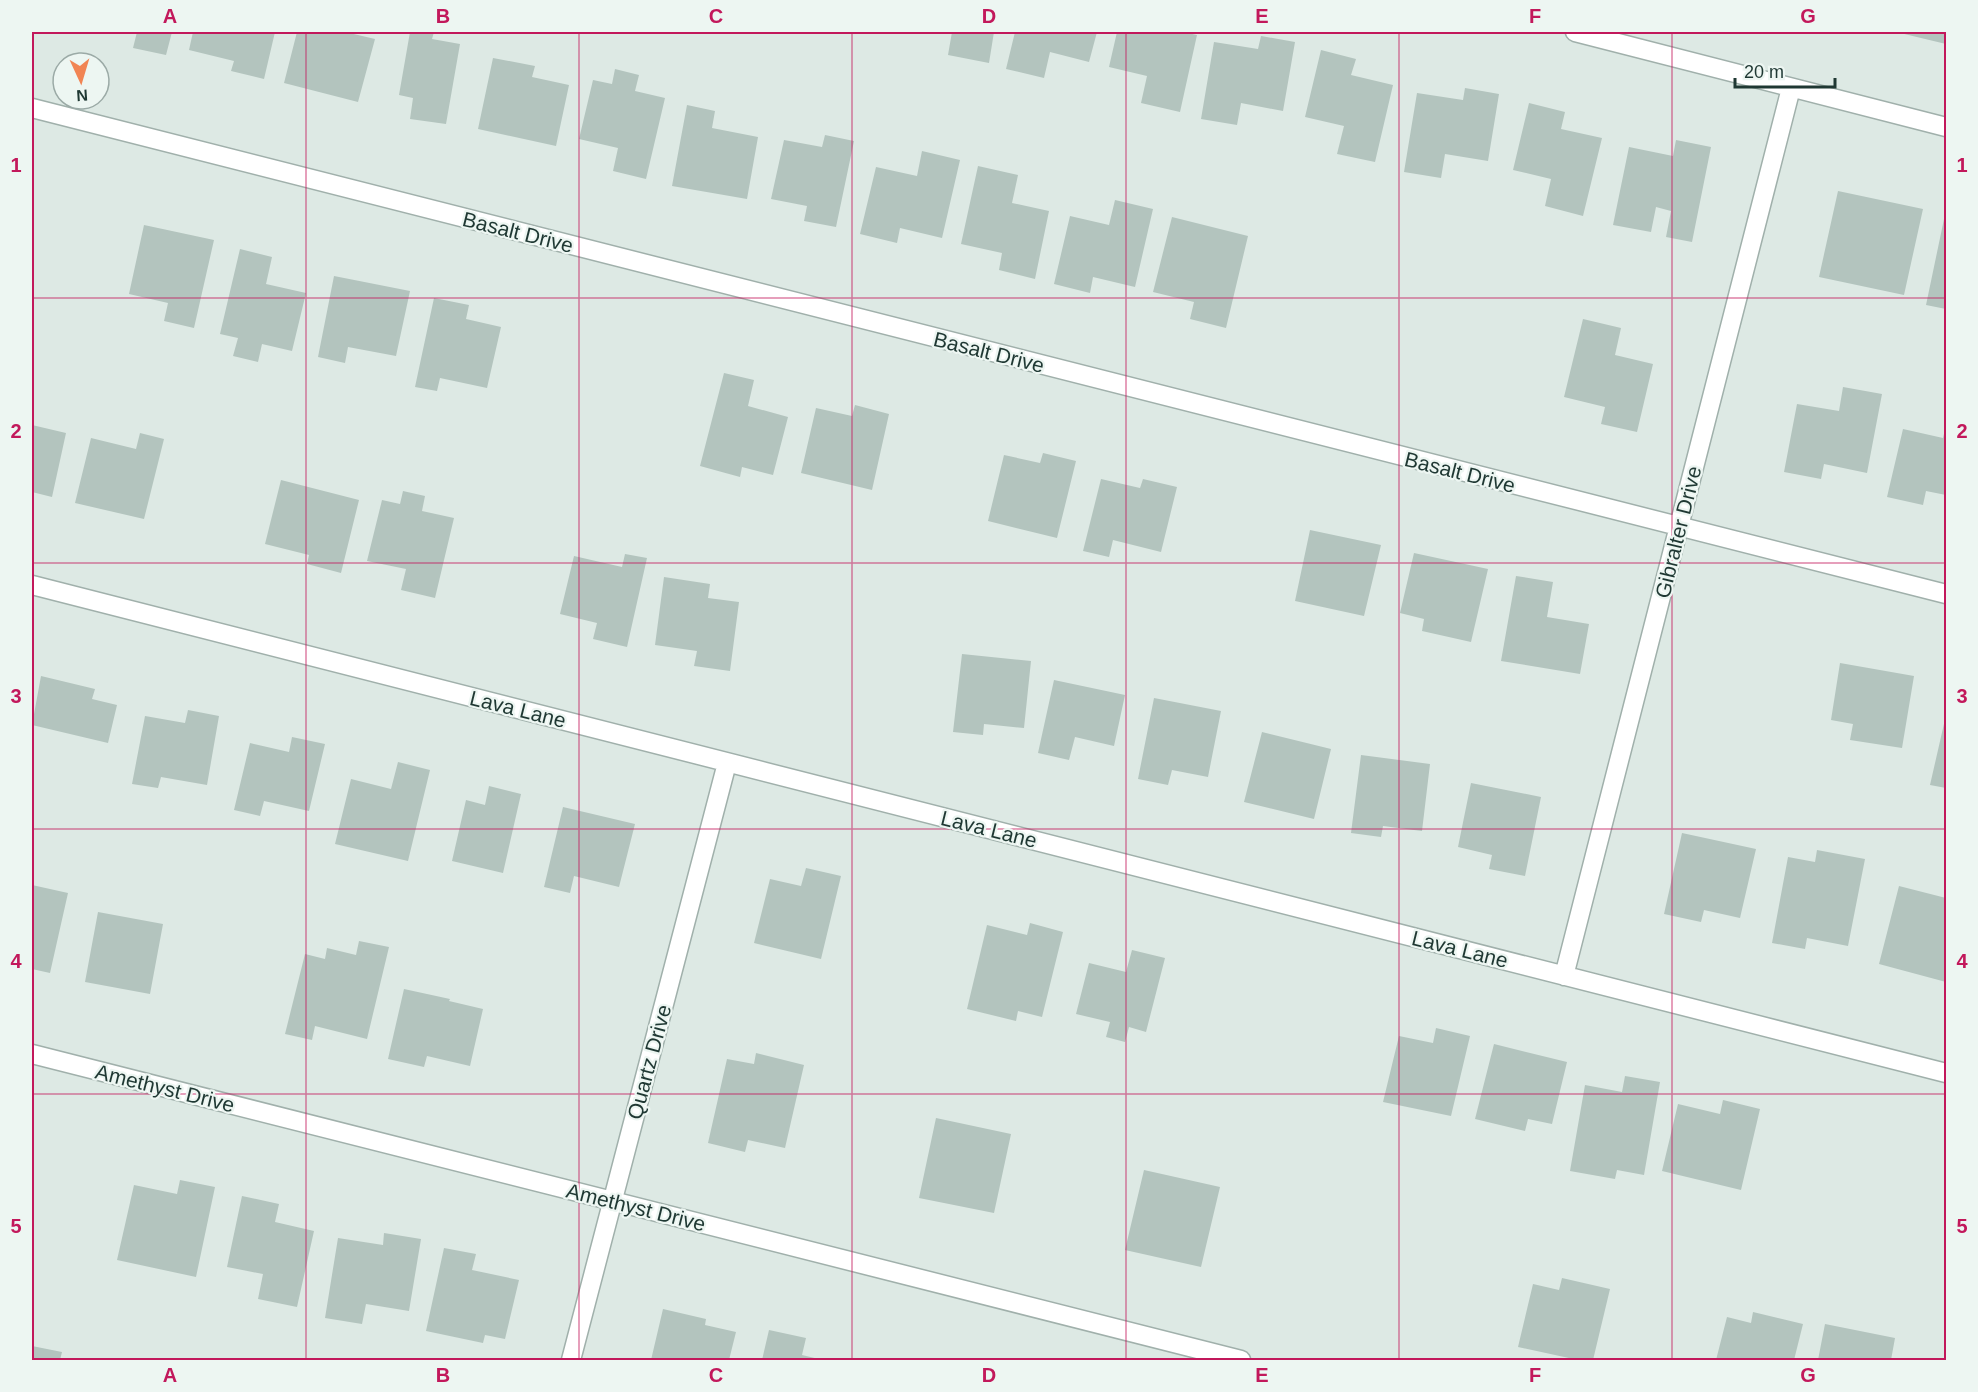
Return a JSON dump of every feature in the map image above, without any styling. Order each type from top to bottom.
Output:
[{"type":"street","points":[[1575,32],[1947,127]]},
{"type":"street","name":"Gibralter Drive","points":[[1564,976],[1791,88]]},
{"type":"street","name":"Basalt Drive","points":[[32,108],[1679,528],[1947,594]]},
{"type":"street","name":"Lava Lane","points":[[32,585],[1947,1073]]},
{"type":"street","name":"Quartz Drive","points":[[571,1360],[727,763]]},
{"type":"street","name":"Amethyst Drive","points":[[32,1054],[1240,1360]]},
{"type":"building","points":[[137,32],[172,32],[166,55],[133,48]]},
{"type":"building","points":[[193,32],[275,32],[264,79],[231,71],[234,61],[189,50]]},
{"type":"building","points":[[297,32],[345,32],[375,39],[358,102],[284,83]]},
{"type":"building","points":[[410,32],[434,32],[432,39],[460,44],[446,124],[410,119],[413,98],[399,95]]},
{"type":"building","points":[[952,32],[994,32],[989,63],[948,55]]},
{"type":"building","points":[[1015,32],[1097,32],[1089,62],[1050,52],[1044,78],[1006,69]]},
{"type":"building","points":[[1117,32],[1183,32],[1197,35],[1180,112],[1141,103],[1147,76],[1109,67]]},
{"type":"building","points":[[1896,32],[1946,32],[1946,44]]},
{"type":"building","points":[[1261,36],[1295,42],[1283,111],[1241,103],[1237,125],[1201,119],[1214,42],[1258,49]]},
{"type":"building","points":[[1321,50],[1356,59],[1351,75],[1393,85],[1375,162],[1337,154],[1344,126],[1305,117]]},
{"type":"building","points":[[493,58],[535,66],[532,77],[569,85],[556,146],[478,129]]},
{"type":"building","points":[[615,69],[639,75],[635,91],[665,98],[646,179],[613,171],[618,148],[579,139],[593,80],[612,84]]},
{"type":"building","points":[[1465,88],[1499,94],[1488,161],[1445,154],[1441,178],[1404,172],[1417,93],[1463,100]]},
{"type":"building","points":[[1529,103],[1565,112],[1561,129],[1602,138],[1583,216],[1545,206],[1551,179],[1513,170]]},
{"type":"building","points":[[687,105],[715,111],[712,128],[758,137],[747,199],[672,186]]},
{"type":"building","points":[[825,135],[854,141],[836,227],[804,221],[807,206],[771,199],[784,140],[822,147]]},
{"type":"building","points":[[1676,140],[1711,147],[1692,242],[1666,237],[1671,211],[1656,207],[1651,232],[1613,225],[1629,147],[1673,156]]},
{"type":"building","points":[[922,151],[960,160],[942,238],[900,228],[897,243],[860,234],[876,167],[917,176]]},
{"type":"building","points":[[978,166],[1018,175],[1012,203],[1049,211],[1035,279],[999,270],[1002,253],[961,244]]},
{"type":"building","points":[[1838,191],[1923,209],[1904,295],[1819,277]]},
{"type":"building","points":[[1115,200],[1153,209],[1135,287],[1093,277],[1090,293],[1054,284],[1070,216],[1109,225]]},
{"type":"building","points":[[1172,217],[1248,236],[1226,328],[1190,319],[1194,302],[1153,292]]},
{"type":"building","points":[[1944,219],[1946,220],[1946,309],[1926,305]]},
{"type":"building","points":[[144,225],[214,240],[194,328],[164,321],[168,303],[129,294]]},
{"type":"building","points":[[240,249],[272,257],[266,284],[306,293],[292,351],[262,344],[258,362],[233,356],[238,338],[220,334]]},
{"type":"building","points":[[334,276],[410,291],[396,356],[348,347],[345,363],[318,357]]},
{"type":"building","points":[[434,298],[469,305],[466,319],[501,327],[487,388],[440,378],[437,391],[415,387]]},
{"type":"building","points":[[1583,319],[1621,328],[1615,355],[1653,364],[1637,432],[1601,424],[1605,407],[1564,397]]},
{"type":"building","points":[[724,373],[754,380],[748,406],[788,417],[773,475],[742,467],[740,477],[700,466]]},
{"type":"building","points":[[1843,387],[1882,394],[1867,473],[1824,464],[1821,479],[1784,472],[1797,404],[1839,411]]},
{"type":"building","points":[[855,405],[889,414],[872,490],[801,473],[816,408],[852,416]]},
{"type":"building","points":[[32,425],[66,433],[52,497],[32,492]]},
{"type":"building","points":[[1946,425],[1946,495],[1926,491],[1923,505],[1887,497],[1903,429],[1943,438]]},
{"type":"building","points":[[140,433],[164,439],[144,519],[75,503],[91,438],[136,449]]},
{"type":"building","points":[[1043,453],[1076,461],[1057,538],[988,521],[1004,455],[1040,463]]},
{"type":"building","points":[[1101,479],[1140,488],[1143,479],[1177,487],[1161,552],[1113,540],[1109,557],[1083,551]]},
{"type":"building","points":[[281,480],[359,500],[341,573],[307,564],[309,555],[265,544]]},
{"type":"building","points":[[403,491],[425,496],[422,511],[454,518],[435,598],[401,590],[406,569],[367,561],[382,500],[400,504]]},
{"type":"building","points":[[1310,530],[1381,545],[1364,616],[1295,601]]},
{"type":"building","points":[[1414,553],[1488,569],[1471,642],[1422,631],[1424,619],[1400,613]]},
{"type":"building","points":[[625,554],[647,558],[627,647],[593,639],[597,623],[560,614],[574,556],[622,567]]},
{"type":"building","points":[[1516,576],[1553,582],[1547,617],[1589,624],[1580,674],[1501,661]]},
{"type":"building","points":[[664,577],[710,584],[708,598],[739,602],[730,671],[694,666],[697,651],[655,645]]},
{"type":"building","points":[[962,654],[1031,661],[1024,728],[984,724],[983,735],[953,732]]},
{"type":"building","points":[[1840,663],[1914,676],[1902,748],[1850,740],[1853,724],[1831,720]]},
{"type":"building","points":[[41,676],[95,689],[92,699],[117,705],[108,743],[32,725]]},
{"type":"building","points":[[1054,680],[1125,695],[1114,746],[1075,737],[1069,760],[1038,753]]},
{"type":"building","points":[[1154,698],[1221,711],[1208,777],[1172,770],[1168,785],[1138,779]]},
{"type":"building","points":[[188,710],[219,716],[207,785],[161,777],[158,788],[132,784],[145,716],[185,723]]},
{"type":"building","points":[[1946,715],[1946,788],[1930,785]]},
{"type":"building","points":[[1262,732],[1331,749],[1314,819],[1244,802]]},
{"type":"building","points":[[292,737],[325,744],[309,811],[264,801],[260,816],[234,810],[250,743],[289,752]]},
{"type":"building","points":[[1361,755],[1430,764],[1422,831],[1383,826],[1381,837],[1351,833]]},
{"type":"building","points":[[398,762],[430,770],[408,861],[335,844],[351,779],[391,789]]},
{"type":"building","points":[[1471,783],[1541,797],[1525,876],[1489,869],[1492,855],[1458,847]]},
{"type":"building","points":[[489,786],[521,794],[503,873],[452,861],[466,800],[485,805]]},
{"type":"building","points":[[563,807],[635,824],[619,887],[574,876],[570,893],[544,887]]},
{"type":"building","points":[[1682,833],[1756,849],[1740,918],[1704,910],[1701,922],[1664,914]]},
{"type":"building","points":[[1817,850],[1865,859],[1848,946],[1807,938],[1805,949],[1772,943],[1788,857],[1815,862]]},
{"type":"building","points":[[806,868],[841,876],[821,959],[754,943],[770,879],[801,886]]},
{"type":"building","points":[[32,885],[68,893],[50,973],[32,969]]},
{"type":"building","points":[[1899,886],[1946,898],[1946,982],[1879,964]]},
{"type":"building","points":[[98,912],[163,924],[150,994],[85,982]]},
{"type":"building","points":[[1030,923],[1063,932],[1042,1017],[1018,1011],[1016,1021],[967,1009],[987,925],[1027,935]]},
{"type":"building","points":[[359,941],[389,947],[367,1039],[315,1026],[312,1040],[285,1034],[305,954],[325,959],[327,948],[356,955]]},
{"type":"building","points":[[1132,950],[1165,958],[1146,1032],[1129,1027],[1125,1042],[1106,1037],[1110,1022],[1076,1014],[1089,963],[1126,972]]},
{"type":"building","points":[[404,989],[483,1009],[470,1066],[427,1056],[424,1067],[388,1059]]},
{"type":"building","points":[[1436,1028],[1470,1036],[1451,1116],[1383,1102],[1399,1036],[1433,1043]]},
{"type":"building","points":[[1494,1044],[1567,1062],[1552,1124],[1528,1119],[1525,1131],[1475,1119]]},
{"type":"building","points":[[756,1053],[804,1065],[785,1148],[748,1140],[745,1152],[708,1143],[727,1059],[754,1064]]},
{"type":"building","points":[[1625,1076],[1660,1082],[1644,1175],[1617,1170],[1615,1179],[1570,1171],[1585,1085],[1622,1092]]},
{"type":"building","points":[[1723,1100],[1760,1109],[1741,1190],[1662,1171],[1678,1104],[1720,1114]]},
{"type":"building","points":[[936,1118],[1011,1134],[994,1213],[919,1198]]},
{"type":"building","points":[[1144,1170],[1220,1187],[1201,1267],[1125,1250]]},
{"type":"building","points":[[180,1180],[215,1187],[196,1277],[117,1260],[134,1185],[177,1194]]},
{"type":"building","points":[[242,1196],[279,1204],[275,1222],[314,1231],[297,1307],[258,1299],[263,1274],[227,1267]]},
{"type":"building","points":[[384,1233],[421,1239],[409,1311],[366,1304],[362,1324],[325,1318],[338,1238],[383,1245]]},
{"type":"building","points":[[444,1248],[476,1254],[472,1270],[519,1280],[505,1339],[485,1335],[483,1343],[426,1331]]},
{"type":"building","points":[[1562,1278],[1610,1289],[1593,1360],[1578,1360],[1518,1347],[1533,1284],[1559,1290]]},
{"type":"building","points":[[663,1309],[706,1319],[705,1325],[736,1332],[729,1360],[651,1360]]},
{"type":"building","points":[[1753,1312],[1803,1324],[1794,1360],[1716,1360],[1727,1317],[1751,1323]]},
{"type":"building","points":[[1825,1324],[1895,1338],[1891,1360],[1818,1360]]},
{"type":"building","points":[[769,1330],[806,1338],[802,1355],[823,1360],[762,1360]]},
{"type":"building","points":[[32,1346],[62,1352],[60,1360],[32,1360]]}]
